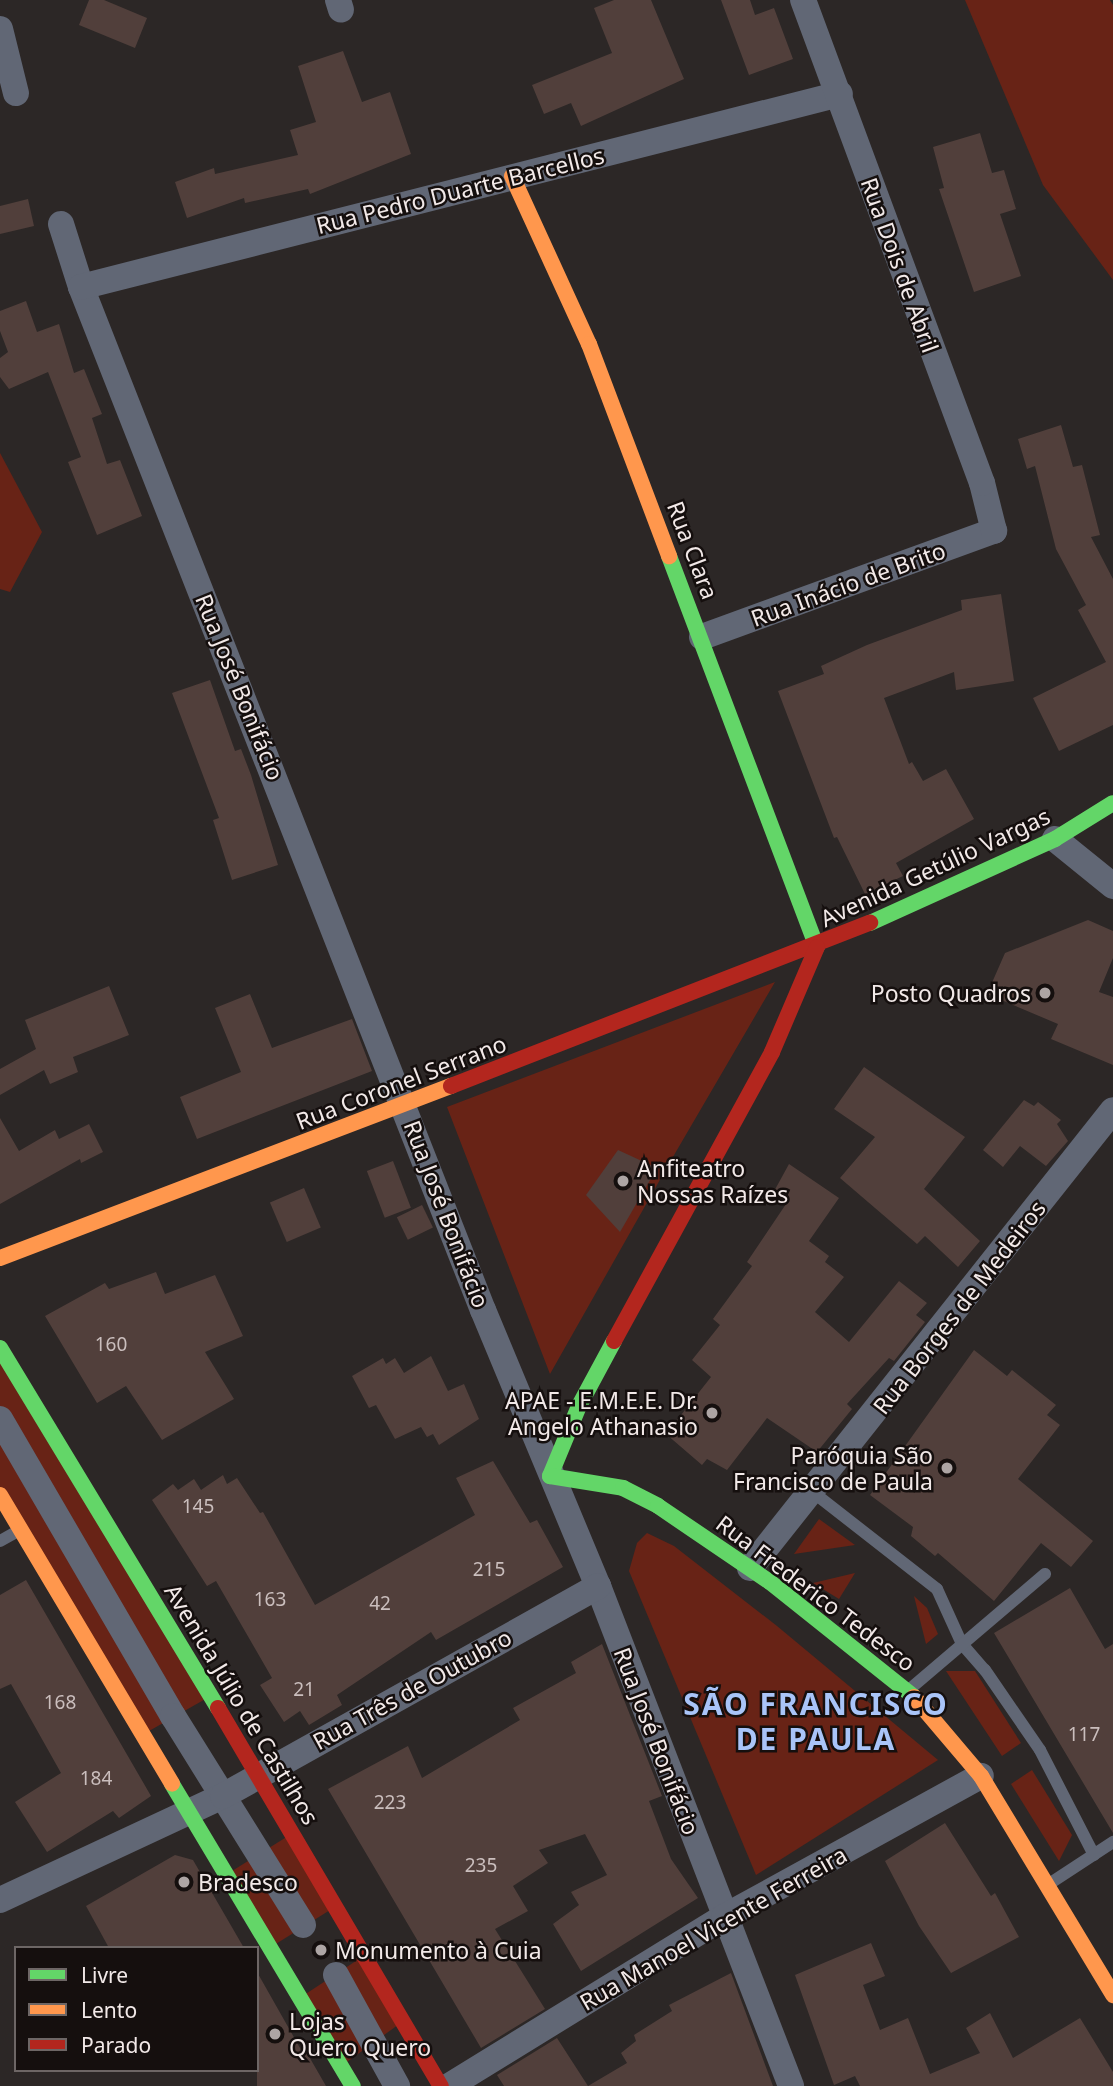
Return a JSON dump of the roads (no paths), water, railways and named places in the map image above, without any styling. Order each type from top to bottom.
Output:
[{"type":"main road","name":"Rua Clara","points":[[512,176],[589,344],[702,637],[792,890],[817,947]]},
{"type":"main road","name":"Avenida Getúlio Vargas","points":[[550,1476],[579,1406],[772,1052],[817,947],[1055,839],[1113,803]]},
{"type":"main road","name":"Rua Coronel Serrano","points":[[0,1258],[407,1106],[817,947]]},
{"type":"main road","name":"Avenida Júlio de Castilhos","points":[[0,1348],[209,1697],[338,1905],[402,2022],[441,2086]]},
{"type":"main road","name":"Rua Frederico Tedesco","points":[[550,1476],[623,1488],[658,1506],[750,1568],[908,1690],[981,1776],[1049,1884],[1113,1995]]},
{"type":"main road","points":[[0,1495],[225,1872],[266,1946],[346,2076]]},
{"type":"street","name":"Rua Dois de Abril","points":[[803,0],[840,94],[911,298],[982,482],[994,531]]},
{"type":"street","points":[[0,29],[16,93]]},
{"type":"street","name":"Rua Pedro Duarte Barcellos","points":[[81,287],[840,94]]},
{"type":"street","name":"Rua José Bonifácio","points":[[61,224],[81,287],[407,1106],[550,1476],[598,1586],[791,2086]]},
{"type":"street","name":"Rua Inácio de Brito","points":[[702,637],[994,531]]},
{"type":"street","points":[[1055,839],[1113,886]]},
{"type":"street","name":"Rua Borges de Medeiros","points":[[750,1568],[814,1493],[1113,1110]]},
{"type":"street","points":[[0,1419],[173,1716],[303,1924]]},
{"type":"street","name":"Rua Três de Outubro","points":[[0,1900],[187,1808],[223,1796],[598,1586]]},
{"type":"street","points":[[142,1735],[209,1697]]},
{"type":"street","name":"Rua Manoel Vicente Ferreira","points":[[449,2086],[724,1917],[981,1776]]},
{"type":"street","points":[[225,1872],[259,1855],[293,1833]]},
{"type":"street","points":[[266,1946],[338,1905]]},
{"type":"street","points":[[298,1999],[365,1955]]},
{"type":"street","points":[[335,1975],[397,2086]]},
{"type":"street","points":[[346,2076],[374,2043],[402,2022]]},
{"type":"lane","points":[[814,1493],[937,1589],[962,1644],[985,1670],[1040,1750],[1094,1855]]},
{"type":"lane","points":[[0,1541],[21,1529]]},
{"type":"lane","points":[[908,1690],[1045,1574]]},
{"type":"lane","points":[[1049,1884],[1113,1842]]},
{"type":"place","name":"Posto Quadros","points":[[1045,993]]},
{"type":"place","name":"Anfiteatro Nossas Raízes","points":[[623,1181]]},
{"type":"place","name":"APAE - E.M.E.E. Dr. Angelo Athanasio","points":[[712,1413]]},
{"type":"place","name":"Paróquia São Francisco de Paula","points":[[947,1468]]},
{"type":"place","name":"Bradesco","points":[[184,1882]]},
{"type":"place","name":"Monumento à Cuia","points":[[321,1950]]},
{"type":"place","name":"Lojas Quero Quero","points":[[275,2034]]},
{"type":"district","name":"SÃO FRANCISCO DE PAULA","points":[[816,1721]]}]
